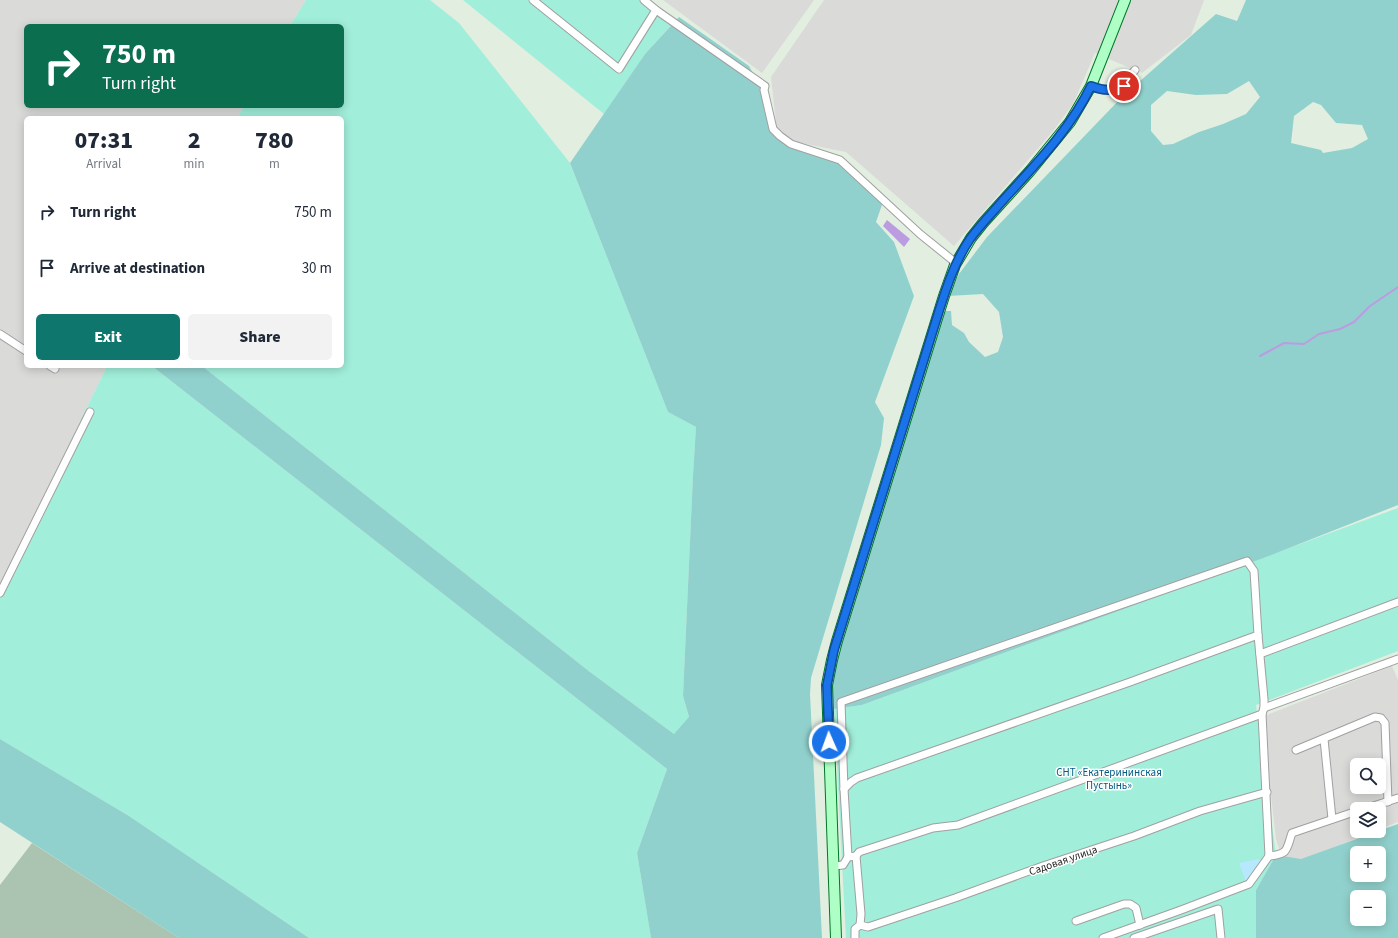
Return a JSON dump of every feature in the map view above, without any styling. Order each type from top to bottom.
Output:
[{"type":"main road","points":[[836,938],[827,685],[837,641],[941,304],[956,263],[970,238],[1030,171],[1070,122],[1091,86],[1125,0]]},
{"type":"street","points":[[533,0],[619,69],[656,10]]},
{"type":"street","points":[[644,0],[765,86],[764,90],[773,130],[780,136],[791,144],[840,160],[904,220],[956,263]]},
{"type":"street","points":[[1091,86],[1103,90],[1120,88],[1124,86],[1135,70]]},
{"type":"street","points":[[0,334],[24,350]]},
{"type":"street","points":[[0,593],[90,412]]},
{"type":"street","points":[[828,711],[839,706],[841,702],[1247,561],[1254,571],[1260,654],[1270,856],[1248,884],[1103,938]]},
{"type":"street","points":[[1260,654],[1398,602]]},
{"type":"street","points":[[844,789],[858,778],[1258,635]]},
{"type":"street","points":[[834,866],[843,865],[859,852],[933,828],[958,825],[1398,659]]},
{"type":"street","points":[[841,702],[844,789],[852,857],[861,914],[860,925],[855,929],[855,938]]},
{"type":"street","points":[[1296,750],[1375,717],[1381,718],[1385,723],[1388,802],[1398,798]]},
{"type":"street","points":[[1324,739],[1332,819]]},
{"type":"street","name":"Садовая улица","points":[[860,925],[868,927],[890,920],[1134,836],[1200,811],[1267,792]]},
{"type":"street","points":[[1270,856],[1281,855],[1285,852],[1292,833],[1350,813]]},
{"type":"street","points":[[1076,921],[1124,904],[1130,904],[1136,908],[1140,925]]},
{"type":"street","points":[[1134,938],[1218,908],[1221,938]]},
{"type":"shaded area","points":[[0,0],[306,0],[291,24],[24,24],[24,108],[243,108],[238,116],[24,116],[24,368],[106,368],[0,588]]},
{"type":"shaded area","points":[[663,0],[814,0],[762,73]]},
{"type":"shaded area","points":[[824,0],[1204,0],[1191,35],[1142,73],[1095,53],[1073,104],[1053,131],[954,246],[846,152],[791,141],[777,131],[771,77]]},
{"type":"shaded area","points":[[1246,0],[1398,0],[1398,505],[1266,557],[862,705],[834,709],[831,680],[836,654],[945,311],[951,311],[952,325],[964,333],[969,342],[985,357],[998,352],[1003,337],[999,312],[983,294],[948,296],[959,274],[987,237],[1122,97],[1216,14],[1237,21]],"holes":[[[1249,81],[1260,97],[1246,114],[1199,132],[1173,144],[1163,145],[1151,131],[1151,105],[1167,91],[1196,95],[1227,94]],[[1313,102],[1321,105],[1336,123],[1362,125],[1368,139],[1352,148],[1323,153],[1321,150],[1291,143],[1294,116]]]},
{"type":"shaded area","points":[[679,17],[749,66],[762,90],[771,124],[792,145],[839,161],[884,199],[876,222],[894,242],[914,296],[875,402],[884,418],[881,445],[811,678],[810,694],[822,938],[651,938],[637,853],[667,769],[155,368],[205,368],[590,672],[674,734],[689,717],[683,696],[696,427],[668,412],[570,163],[645,54]]},
{"type":"shaded area","points":[[887,220],[910,239],[904,247],[883,226]]},
{"type":"shaded area","points":[[1392,666],[1398,680],[1398,822],[1386,826],[1386,802],[1350,802],[1350,838],[1357,838],[1302,860],[1284,858],[1281,855],[1276,839],[1262,717]]},
{"type":"shaded area","points":[[0,739],[129,816],[309,938],[179,938],[0,822]]},
{"type":"shaded area","points":[[1398,824],[1398,938],[1256,938],[1256,890],[1276,855],[1301,859],[1359,838],[1386,838],[1386,828]]},
{"type":"shaded area","points":[[32,843],[179,938],[0,938],[0,885]]},
{"type":"shaded area","points":[[1259,859],[1261,862],[1246,882],[1239,863]]},
{"type":"green space","points":[[306,0],[430,0],[459,23],[570,163],[668,412],[696,427],[683,696],[689,718],[674,734],[590,672],[205,368],[344,368],[344,116],[238,116],[243,108],[344,108],[344,24],[291,24]]},
{"type":"green space","points":[[463,0],[649,0],[675,21],[645,54],[604,114]]},
{"type":"green space","points":[[106,368],[155,368],[667,769],[637,853],[651,938],[309,938],[129,816],[0,739],[0,588]]},
{"type":"green space","name":"СНТ «Екатерининская Пустынь»","points":[[1398,508],[1398,651],[1256,705],[1276,855],[1256,890],[1256,938],[846,938],[834,709],[862,705]]},
{"type":"waterway","points":[[1260,356],[1284,343],[1304,344],[1319,334],[1340,329],[1354,322],[1370,306],[1398,287]]},
{"type":"route","points":[[829,742],[827,685],[834,650],[939,311],[955,265],[970,238],[1030,171],[1070,122],[1091,86],[1103,90],[1120,88],[1124,86]]}]
